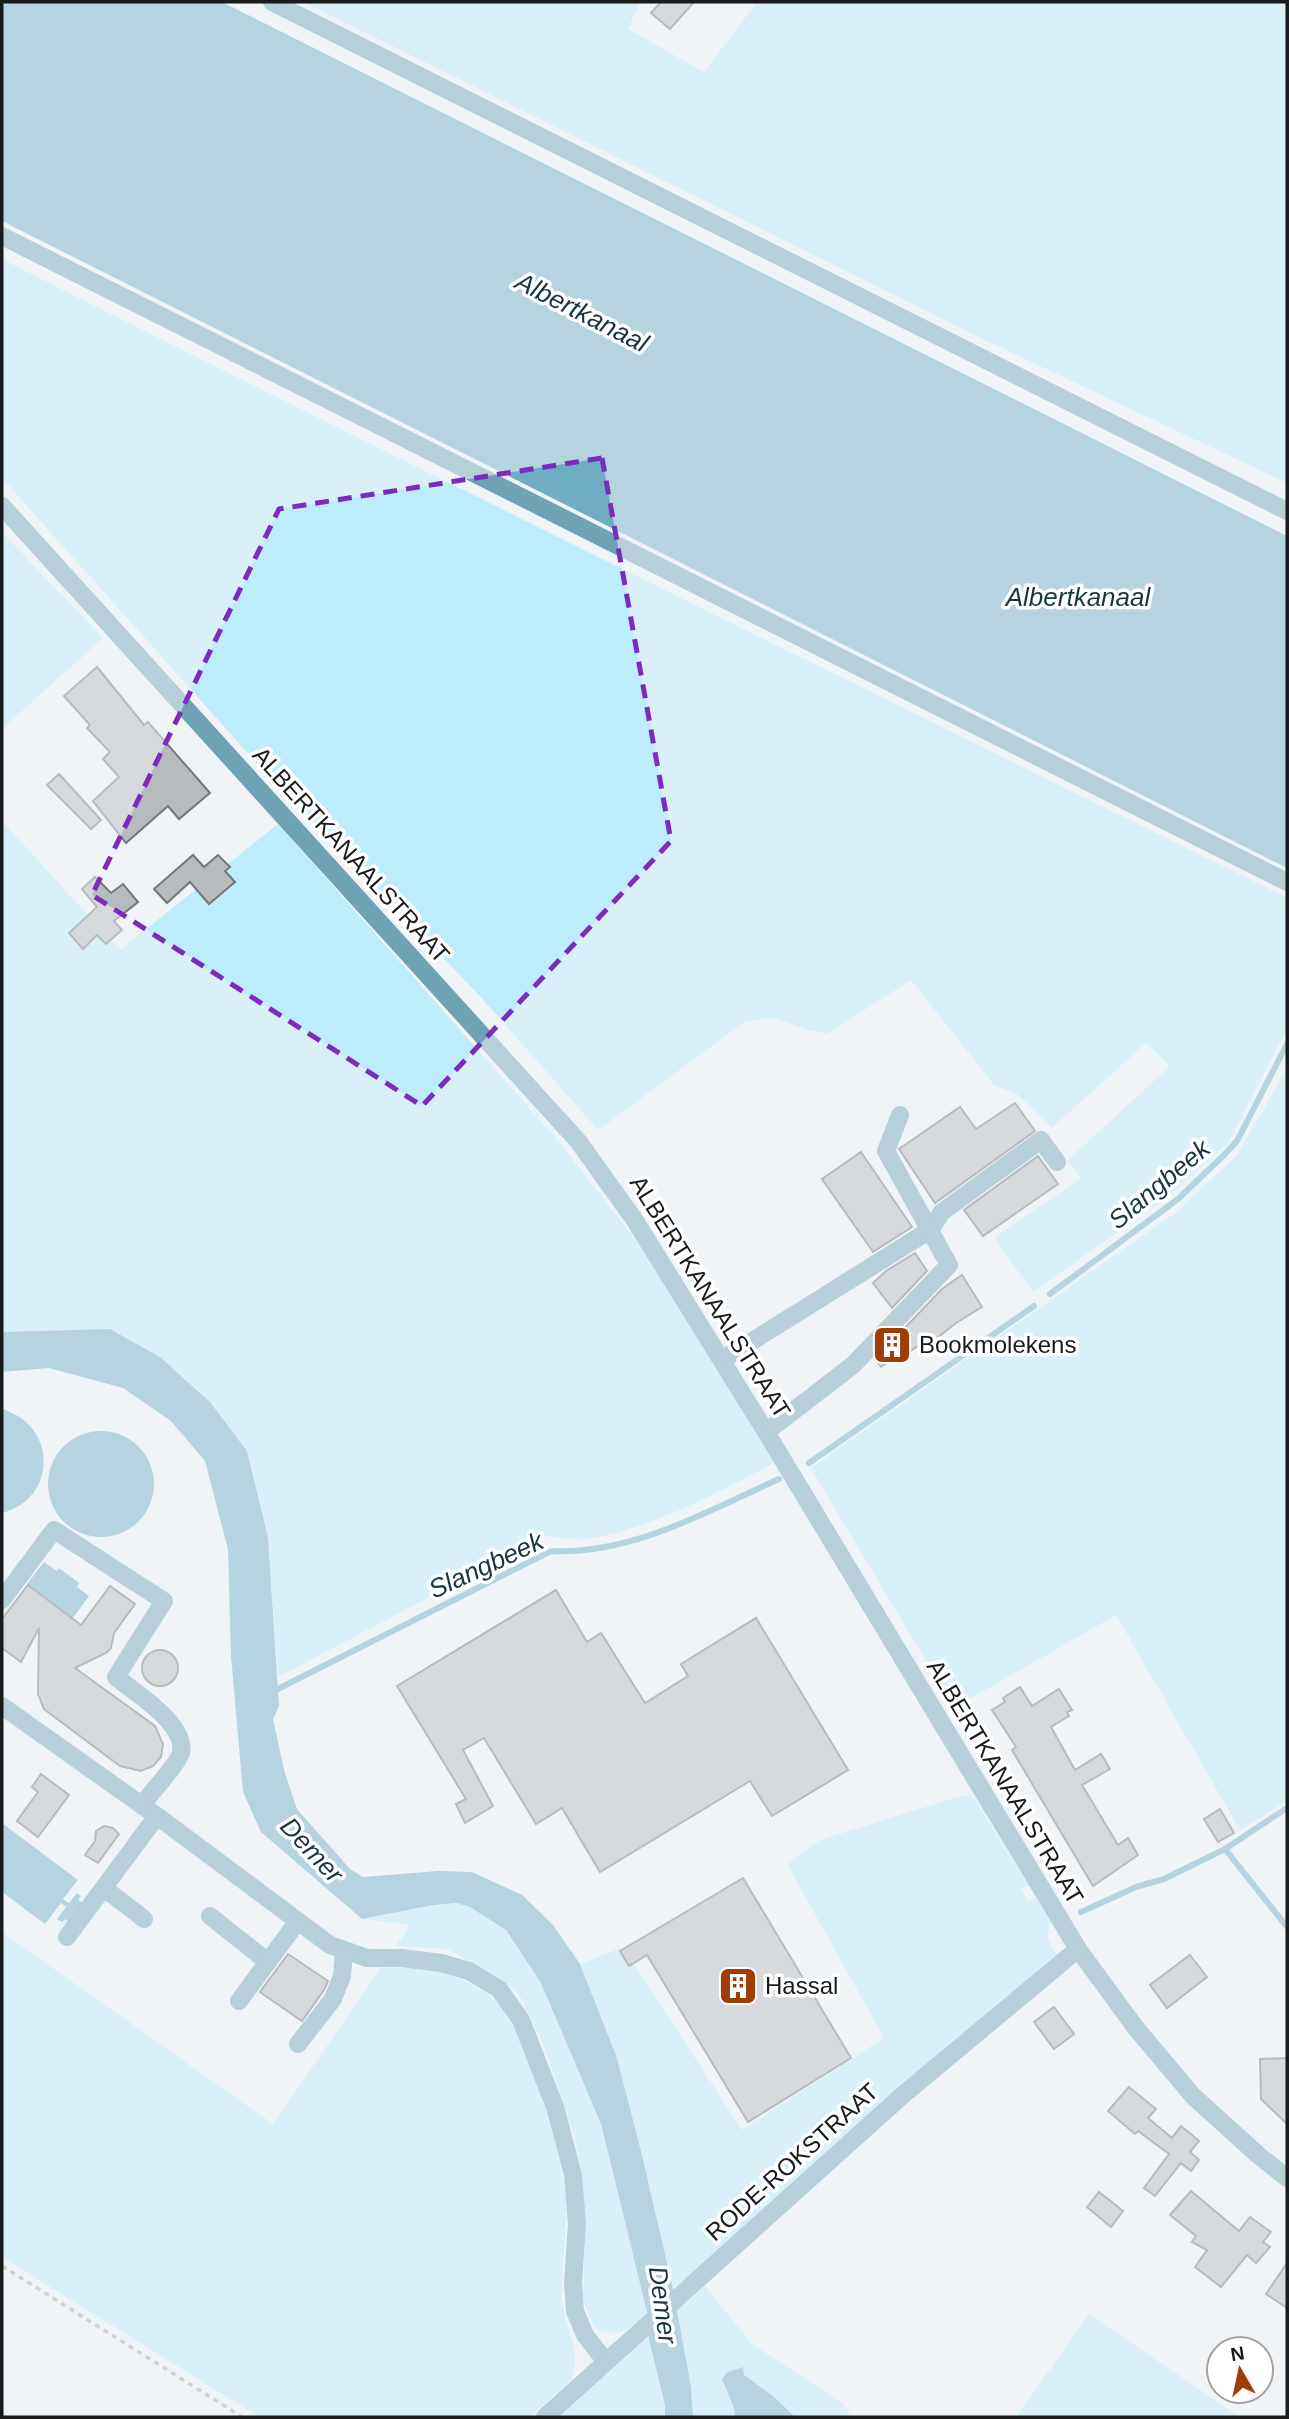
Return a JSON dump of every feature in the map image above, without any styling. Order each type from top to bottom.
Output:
[{"type":"street","points":[[272,2],[1287,511]]},
{"type":"street","points":[[2,236],[1287,882]]},
{"type":"street","name":"ALBERTKANAALSTRAAT","points":[[2,506],[578,1141],[634,1219],[722,1360],[1078,1949],[1135,2027],[1193,2096],[1287,2178]]},
{"type":"street","points":[[766,1432],[853,1365],[949,1265],[886,1151],[900,1115]]},
{"type":"street","points":[[722,1360],[930,1230],[942,1212],[1041,1140],[1057,1162]]},
{"type":"street","points":[[2,1600],[54,1530],[164,1601],[116,1678],[169,1720],[181,1739],[181,1754],[142,1805]]},
{"type":"street","points":[[2,1707],[142,1805],[330,1945],[367,1958],[401,1958],[441,1963],[469,1971],[499,1989],[521,2020],[555,2107],[573,2175],[577,2224],[573,2282],[575,2311],[585,2335],[607,2362]]},
{"type":"street","points":[[67,1937],[157,1816]]},
{"type":"street","points":[[104,1888],[144,1920]]},
{"type":"street","points":[[209,1916],[268,1962]]},
{"type":"street","points":[[239,2001],[298,1921]]},
{"type":"street","name":"RODE-ROKSTRAAT","points":[[545,2417],[904,2094],[1078,1949]]},
{"type":"street","points":[[298,2044],[333,1999],[342,1976],[344,1951]]},
{"type":"path","points":[[2,2266],[242,2417]]},
{"type":"highlighted area","points":[[602,458],[671,841],[422,1106],[92,895],[279,509]]},
{"type":"shaded area","points":[[303,2],[640,2],[628,29],[704,72],[757,2],[1287,2],[1287,483],[985,340]]},
{"type":"shaded area","points":[[2,259],[1287,898],[1287,1029],[1227,1144],[1169,1196],[1033,1292],[994,1238],[1081,1178],[1068,1160],[1170,1066],[1146,1043],[1052,1128],[1017,1094],[994,1085],[911,980],[827,1034],[773,1018],[746,1021],[598,1130],[479,995],[262,769],[2,478]]},
{"type":"shaded area","points":[[2,532],[103,638],[2,729]]},
{"type":"shaded area","points":[[2,821],[120,950],[278,824],[555,1137],[652,1261],[774,1463],[707,1498],[614,1534],[589,1539],[546,1536],[278,1677],[268,1538],[247,1451],[210,1402],[160,1357],[110,1329],[2,1332]]},
{"type":"shaded area","points":[[1287,1068],[1287,1801],[1240,1830],[1116,1615],[954,1708],[811,1468],[1178,1211],[1238,1154]]},
{"type":"shaded area","points":[[972,1795],[1028,1885],[1021,1889],[1028,1902],[1036,1898],[1052,1924],[1049,1926],[1048,1939],[1057,1956],[673,2289],[617,2058],[580,1964],[623,1947],[742,2130],[884,2038],[787,1864],[820,1840],[957,1797]]},
{"type":"shaded area","points":[[457,1903],[470,1907],[506,1930],[541,1983],[601,2124],[647,2312],[623,2331],[611,2333],[595,2328],[583,2302],[585,2231],[582,2175],[574,2135],[543,2043],[520,1996],[501,1979],[447,1949],[396,1946],[410,1925],[362,1919]]},
{"type":"shaded area","points":[[2,1932],[273,2124],[382,1966],[412,1968],[454,1976],[492,1998],[505,2012],[529,2062],[558,2154],[566,2200],[562,2296],[574,2350],[572,2379],[529,2417],[259,2417],[2,2257]]},
{"type":"shaded area","points":[[705,2286],[752,2344],[844,2404],[851,2417],[693,2417],[691,2387],[675,2313]]},
{"type":"shaded area","points":[[1089,2314],[1205,2393],[1205,2405],[1222,2405],[1240,2417],[1016,2417]]},
{"type":"shaded area","points":[[648,2335],[665,2406],[665,2417],[557,2417]]},
{"type":"water","name":"Albertkanaal","points":[[2,2],[222,2],[1287,536],[1287,868],[2,221]]},
{"type":"water","name":"Demer","points":[[110,1329],[160,1357],[210,1402],[247,1451],[268,1538],[279,1706],[273,1719],[285,1774],[297,1809],[350,1869],[363,1877],[438,1871],[472,1872],[522,1895],[553,1925],[580,1964],[617,2058],[642,2155],[673,2289],[691,2387],[693,2417],[665,2417],[665,2406],[648,2335],[647,2312],[601,2124],[541,1983],[506,1930],[470,1907],[457,1903],[362,1919],[261,1832],[243,1792],[231,1656],[228,1549],[205,1461],[171,1421],[123,1388],[49,1368],[2,1372],[2,1332]]},
{"type":"water","points":[[2,1409],[20,1417],[33,1430],[41,1445],[44,1461],[41,1478],[33,1493],[20,1505],[2,1513]]},
{"type":"water","points":[[101,1431],[121,1435],[138,1447],[150,1464],[154,1484],[150,1504],[138,1521],[121,1533],[101,1537],[81,1533],[64,1521],[52,1504],[48,1484],[52,1464],[64,1447],[81,1435]]},
{"type":"water","points":[[44,1562],[57,1571],[59,1568],[79,1583],[77,1587],[89,1596],[72,1619],[27,1584]]},
{"type":"water","points":[[2,1823],[78,1880],[63,1899],[69,1903],[77,1893],[81,1896],[78,1900],[83,1903],[69,1922],[57,1919],[66,1907],[61,1903],[45,1924],[2,1892]]},
{"type":"water","points":[[743,2367],[744,2375],[773,2396],[795,2417],[735,2417],[722,2379],[728,2372]]},
{"type":"building","points":[[661,2],[694,2],[670,29],[651,13]]},
{"type":"building","points":[[97,667],[144,725],[148,722],[210,793],[179,819],[168,806],[126,843],[93,801],[119,777],[103,759],[110,752],[87,728],[90,725],[64,696]]},
{"type":"building","points":[[59,774],[101,820],[91,829],[47,785]]},
{"type":"building","points":[[193,855],[204,867],[218,855],[230,867],[225,871],[235,882],[209,904],[190,882],[167,903],[154,889]]},
{"type":"building","points":[[95,877],[111,893],[123,884],[138,902],[114,921],[122,930],[106,944],[97,935],[83,949],[69,933],[97,907],[82,889]]},
{"type":"building","points":[[1015,1103],[1035,1131],[935,1203],[899,1149],[960,1107],[976,1129]]},
{"type":"building","points":[[861,1152],[912,1227],[873,1252],[822,1179]]},
{"type":"building","points":[[1038,1156],[1058,1184],[983,1236],[964,1210]]},
{"type":"building","points":[[915,1253],[927,1271],[892,1308],[873,1283],[886,1271]]},
{"type":"building","points":[[962,1275],[982,1307],[932,1342],[929,1338],[894,1363],[891,1360],[881,1367],[875,1359],[942,1289]]},
{"type":"building","points":[[28,1585],[81,1625],[110,1586],[135,1604],[114,1633],[111,1648],[75,1668],[155,1726],[163,1744],[161,1757],[153,1766],[141,1771],[120,1766],[44,1709],[38,1694],[39,1628],[21,1662],[2,1648],[2,1619]]},
{"type":"building","points":[[556,1590],[587,1642],[601,1633],[645,1703],[688,1676],[681,1664],[756,1618],[848,1770],[772,1816],[750,1781],[600,1872],[562,1808],[536,1824],[484,1738],[463,1750],[493,1806],[465,1823],[456,1804],[466,1799],[397,1686]]},
{"type":"building","points":[[160,1650],[173,1655],[178,1668],[173,1681],[160,1686],[147,1681],[142,1668],[147,1655]]},
{"type":"building","points":[[1020,1687],[1032,1706],[1059,1689],[1072,1710],[1067,1712],[1069,1716],[1051,1727],[1075,1770],[1101,1754],[1110,1769],[1082,1785],[1118,1845],[1128,1838],[1138,1855],[1093,1886],[1012,1750],[1016,1747],[992,1710],[1005,1702],[1003,1698]]},
{"type":"building","points":[[41,1774],[69,1795],[38,1837],[17,1821],[38,1792],[32,1787]]},
{"type":"building","points":[[1220,1809],[1234,1833],[1218,1842],[1204,1819]]},
{"type":"building","points":[[104,1826],[113,1828],[119,1834],[98,1863],[85,1855],[95,1841],[96,1831]]},
{"type":"building","name":"Hassal","points":[[743,1878],[851,2058],[748,2122],[647,1955],[629,1966],[620,1951]]},
{"type":"building","points":[[288,1954],[328,1981],[302,2021],[260,1992]]},
{"type":"building","points":[[1190,1955],[1207,1977],[1167,2008],[1150,1985]]},
{"type":"building","points":[[1054,2007],[1074,2034],[1054,2049],[1034,2022]]},
{"type":"building","points":[[1287,2058],[1287,2124],[1261,2099],[1260,2059]]},
{"type":"building","points":[[1129,2087],[1156,2109],[1148,2118],[1172,2138],[1181,2126],[1199,2141],[1190,2152],[1199,2160],[1191,2171],[1181,2163],[1155,2196],[1144,2188],[1169,2154],[1138,2131],[1135,2134],[1108,2111]]},
{"type":"building","points":[[1191,2191],[1239,2231],[1250,2217],[1271,2232],[1263,2242],[1270,2247],[1256,2263],[1247,2255],[1221,2287],[1195,2267],[1207,2250],[1192,2242],[1196,2236],[1170,2215]]},
{"type":"building","points":[[1099,2192],[1123,2211],[1111,2227],[1087,2207]]},
{"type":"building","points":[[1287,2263],[1287,2308],[1266,2294]]},
{"type":"waterway","name":"Slangbeek","points":[[1050,1294],[1178,1199],[1224,1155],[1237,1141],[1287,1044]]},
{"type":"waterway","name":"Slangbeek","points":[[809,1463],[1034,1306]]},
{"type":"waterway","name":"Slangbeek","points":[[272,1692],[551,1551],[611,1546],[640,1538],[697,1517],[779,1479]]},
{"type":"waterway","points":[[1081,1912],[1136,1887],[1164,1879],[1225,1849],[1287,1808]]},
{"type":"waterway","points":[[1225,1849],[1287,1927]]},
{"type":"place","name":"Bookmolekens","points":[[892,1345]]},
{"type":"place","name":"Hassal","points":[[738,1986]]}]
